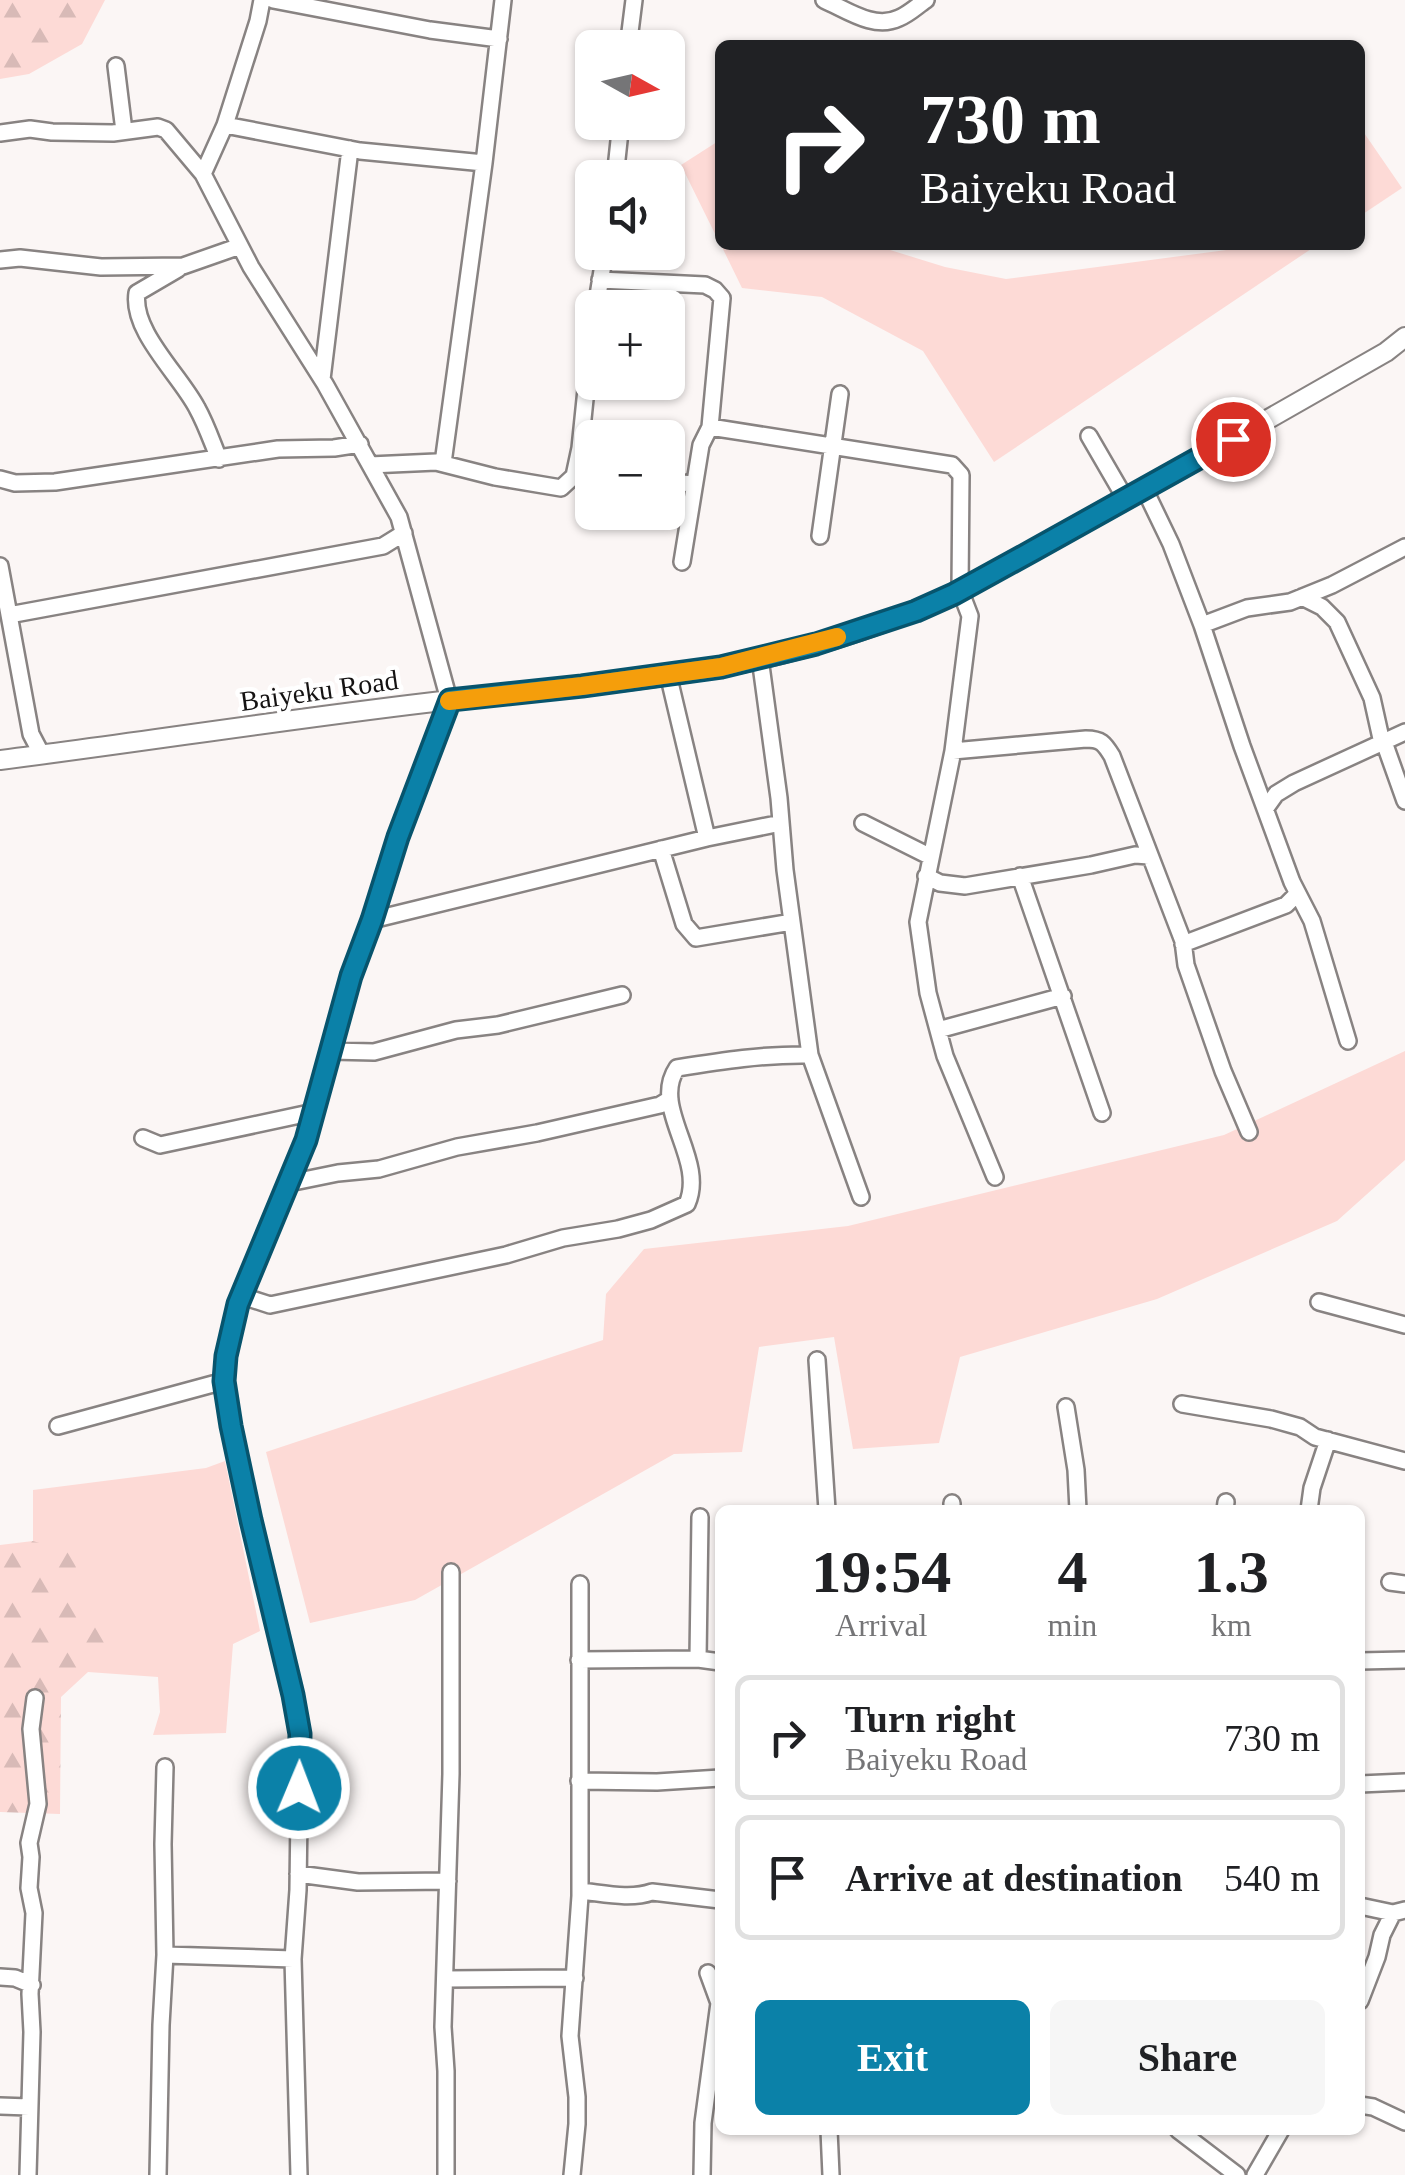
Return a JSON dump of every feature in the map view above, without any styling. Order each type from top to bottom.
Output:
[{"type":"main road","name":"Baiyeku Road","points":[[0,760],[721,667],[816,644],[916,611],[960,590],[1386,352],[1405,337]]},
{"type":"street","points":[[203,174],[225,125],[262,0]]},
{"type":"street","points":[[272,0],[499,39]]},
{"type":"street","points":[[443,463],[503,0]]},
{"type":"street","points":[[630,30],[634,0]]},
{"type":"street","points":[[824,0],[872,22],[899,19],[926,0]]},
{"type":"street","points":[[116,66],[124,131]]},
{"type":"street","points":[[225,125],[350,149],[484,163]]},
{"type":"street","points":[[0,133],[158,127],[166,130],[203,174],[251,268],[322,380],[399,517],[450,700],[351,976],[306,1140],[242,1296],[226,1356],[224,1381],[251,1520],[300,1734],[293,1959],[299,2175]]},
{"type":"street","points":[[322,380],[350,149]]},
{"type":"street","points":[[219,458],[197,406],[147,334],[136,311],[137,293],[183,266],[240,246]]},
{"type":"street","points":[[0,260],[20,258],[100,267],[183,266]]},
{"type":"street","points":[[599,290],[601,270]]},
{"type":"street","points":[[600,280],[705,285],[722,298],[710,427],[701,445],[682,562]]},
{"type":"street","points":[[820,536],[840,394]]},
{"type":"street","points":[[370,465],[443,463],[561,488],[574,476],[585,400]]},
{"type":"street","points":[[710,427],[952,465],[960,475],[960,590],[970,616],[953,751],[918,922],[928,994],[947,1062],[995,1177]]},
{"type":"street","points":[[1089,436],[1125,498]]},
{"type":"street","points":[[0,479],[15,483],[55,482],[278,450],[360,444]]},
{"type":"street","points":[[685,483],[694,484]]},
{"type":"street","points":[[1144,488],[1171,544],[1297,894],[1312,921],[1348,1041]]},
{"type":"street","points":[[9,615],[383,546],[404,533]]},
{"type":"street","points":[[383,546],[409,553]]},
{"type":"street","points":[[1202,625],[1248,608],[1290,602],[1405,547]]},
{"type":"street","points":[[0,566],[35,756]]},
{"type":"street","points":[[1302,597],[1330,613],[1337,622],[1372,698],[1383,743],[1405,801]]},
{"type":"street","points":[[760,658],[810,1055],[861,1197]]},
{"type":"street","points":[[0,669],[18,666]]},
{"type":"street","points":[[668,674],[707,838]]},
{"type":"street","points":[[1266,808],[1276,794],[1405,732]]},
{"type":"street","points":[[953,751],[1097,739],[1104,742],[1142,851],[1183,944],[1186,965],[1223,1071],[1249,1132]]},
{"type":"street","points":[[1259,791],[1276,794]]},
{"type":"street","points":[[863,823],[931,857]]},
{"type":"street","points":[[372,920],[707,838],[781,824]]},
{"type":"street","points":[[661,849],[684,924],[696,938],[792,922]]},
{"type":"street","points":[[926,876],[940,884],[965,886],[1091,865],[1142,851]]},
{"type":"street","points":[[1020,876],[1102,1113]]},
{"type":"street","points":[[1183,944],[1286,905],[1297,894]]},
{"type":"street","points":[[330,1051],[374,1052],[622,994]]},
{"type":"street","points":[[938,1030],[1063,996]]},
{"type":"street","points":[[242,1296],[270,1305],[288,1302],[506,1255],[563,1238],[618,1230],[669,1212],[687,1204],[692,1186],[688,1157],[670,1099],[672,1078],[678,1068],[760,1056],[810,1055]]},
{"type":"street","points":[[289,1183],[379,1169],[457,1147],[537,1133],[670,1099]]},
{"type":"street","points":[[142,1138],[160,1144],[314,1112]]},
{"type":"street","points":[[1318,1302],[1405,1325]]},
{"type":"street","points":[[817,1360],[827,1505]]},
{"type":"street","points":[[58,1426],[224,1381]]},
{"type":"street","points":[[1182,1404],[1271,1419],[1300,1427],[1315,1437],[1405,1461]]},
{"type":"street","points":[[1066,1408],[1078,1505]]},
{"type":"street","points":[[1310,1505],[1328,1440]]},
{"type":"street","points":[[698,1659],[700,1517]]},
{"type":"street","points":[[446,2175],[443,2027],[452,1774],[451,1572]]},
{"type":"street","points":[[572,2175],[577,2111],[570,2036],[580,1892],[580,1584]]},
{"type":"street","points":[[579,1660],[715,1661]]},
{"type":"street","points":[[1365,1661],[1405,1660]]},
{"type":"street","points":[[28,2175],[34,1913],[28,1844],[38,1804],[30,1729],[35,1698]]},
{"type":"street","points":[[158,2175],[165,1766]]},
{"type":"street","points":[[579,1781],[715,1778]]},
{"type":"street","points":[[1365,1784],[1405,1782]]},
{"type":"street","points":[[298,1874],[358,1882],[448,1882]]},
{"type":"street","points":[[580,1892],[630,1896],[652,1892],[715,1899]]},
{"type":"street","points":[[1365,1907],[1399,1911],[1382,1935],[1365,1989]]},
{"type":"street","points":[[164,1956],[293,1959]]},
{"type":"street","points":[[708,1973],[715,1992]]},
{"type":"street","points":[[0,1977],[32,1985]]},
{"type":"street","points":[[445,1979],[575,1978]]},
{"type":"street","points":[[702,2175],[703,2123],[715,2033]]},
{"type":"street","points":[[0,2106],[29,2107]]},
{"type":"street","points":[[1365,2106],[1405,2122]]},
{"type":"street","points":[[830,2135],[831,2175]]},
{"type":"street","points":[[1185,2135],[1237,2175]]},
{"type":"street","points":[[1255,2175],[1279,2135]]},
{"type":"green space","points":[[0,0],[105,0],[82,44],[29,74],[0,79]]},
{"type":"green space","points":[[1365,134],[1402,188],[1365,213]]},
{"type":"green space","points":[[715,143],[715,234],[685,173],[685,162]]},
{"type":"green space","points":[[723,250],[890,250],[945,267],[1006,279],[1226,250],[1310,250],[994,462],[923,351],[822,297],[742,288]]},
{"type":"green space","points":[[1405,1051],[1405,1160],[1337,1221],[1157,1299],[960,1357],[939,1443],[853,1449],[834,1337],[759,1347],[742,1452],[674,1454],[415,1600],[310,1623],[266,1452],[603,1340],[606,1294],[644,1249],[848,1226],[1224,1135]]},
{"type":"green space","points":[[225,1461],[260,1631],[233,1644],[226,1733],[153,1735],[160,1712],[158,1677],[88,1672],[72,1608],[33,1541],[33,1490],[206,1468]]},
{"type":"green space","points":[[33,1541],[77,1555],[72,1608],[112,1636],[88,1663],[88,1672],[61,1697],[60,1814],[0,1812],[0,1545]]},
{"type":"slow traffic","points":[[449,701],[721,667],[837,637]]},
{"type":"route","points":[[299,1788],[300,1734],[231,1426],[224,1381],[226,1356],[238,1304],[306,1140],[351,976],[450,700],[721,667],[816,644],[916,611],[954,594],[1233,439]]}]
